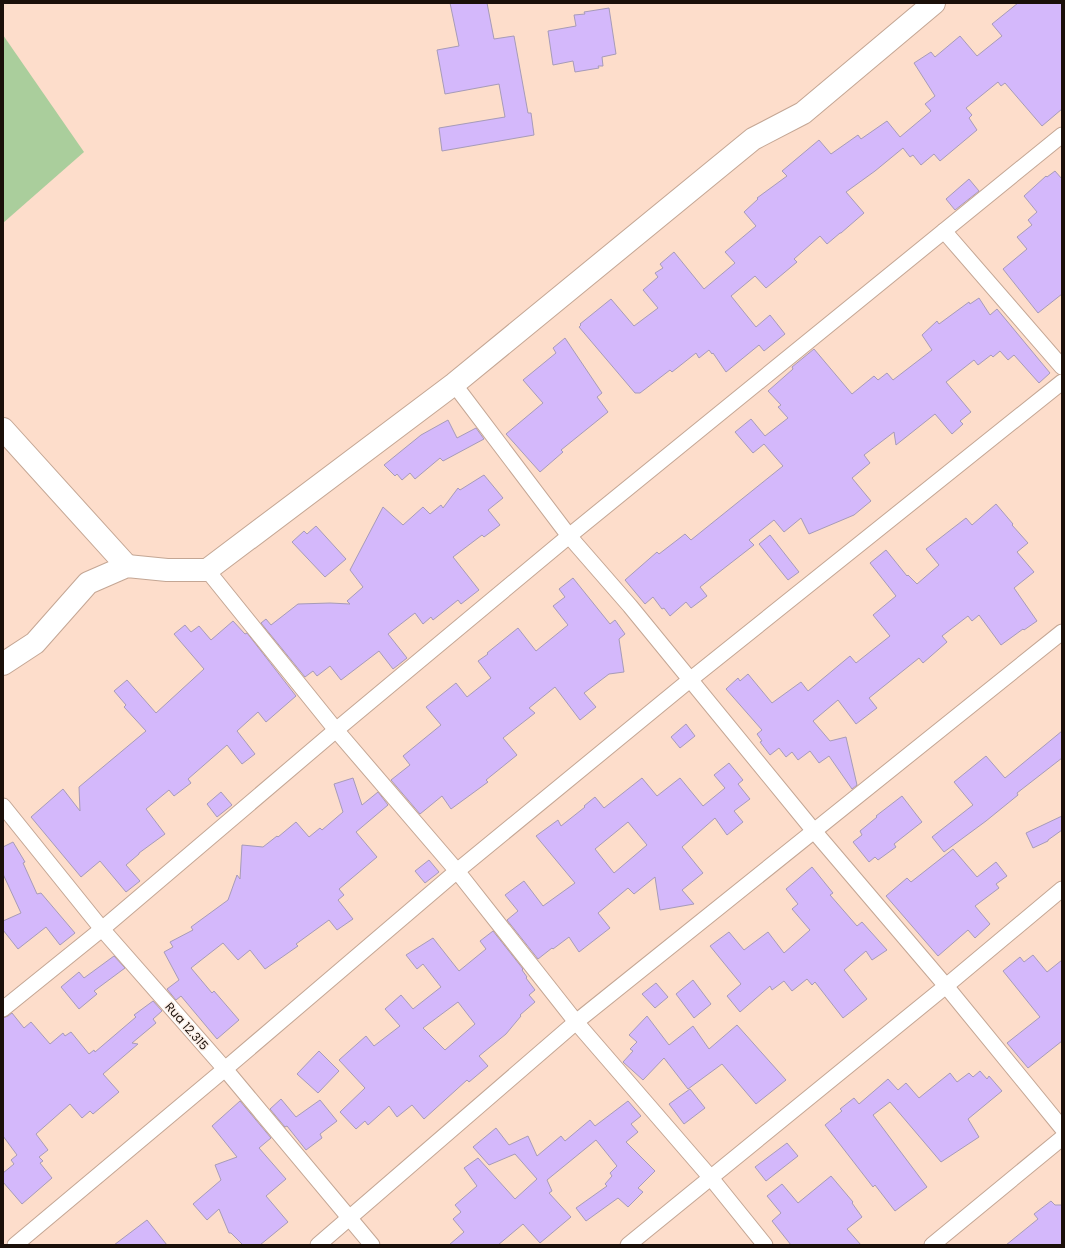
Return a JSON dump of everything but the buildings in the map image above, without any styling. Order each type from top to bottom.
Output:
[{"type":"street","points":[[3,664],[35,643],[88,583],[126,566],[168,570],[207,570],[454,384],[753,139],[803,113],[934,3]]},
{"type":"street","points":[[3,1009],[102,929],[336,730],[569,536],[1062,134]]},
{"type":"street","points":[[944,231],[1062,367]]},
{"type":"street","points":[[15,1245],[225,1069],[457,871],[691,679],[1062,382]]},
{"type":"street","points":[[454,384],[569,536],[691,679],[814,831],[946,986],[1062,1128]]},
{"type":"street","points":[[3,429],[126,566]]},
{"type":"street","points":[[207,570],[336,730],[457,871],[576,1022],[711,1178],[765,1245]]},
{"type":"street","points":[[318,1245],[576,1022],[1062,632]]},
{"type":"street","name":"Rua 12.315","points":[[3,806],[102,929],[225,1069],[372,1245]]},
{"type":"street","points":[[628,1245],[946,986],[1062,889]]},
{"type":"street","points":[[932,1245],[1062,1138]]},
{"type":"green space","points":[[3,35],[84,152],[3,223]]}]
